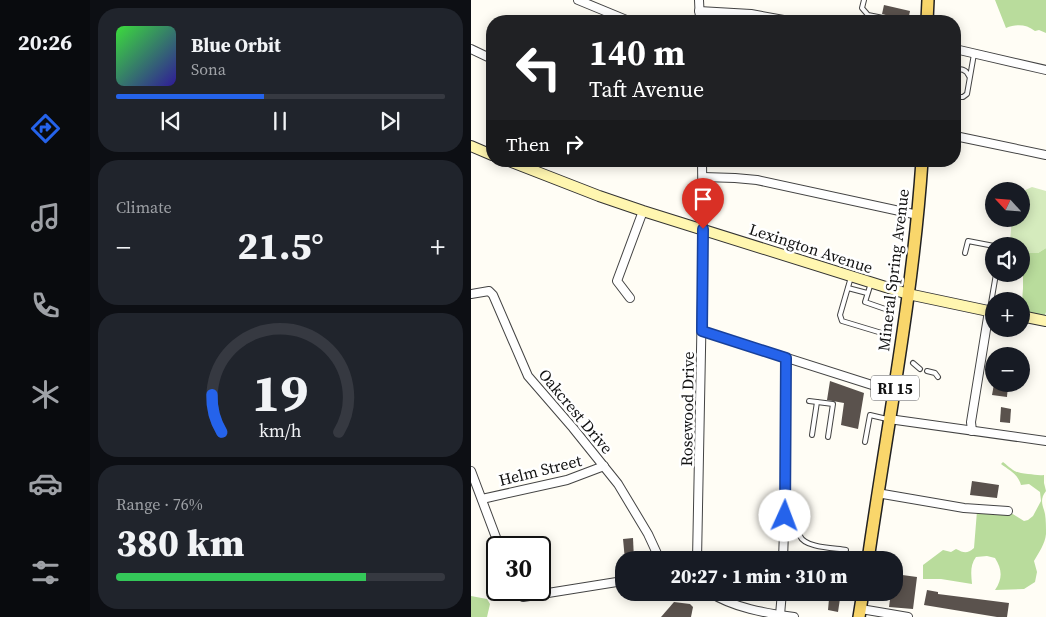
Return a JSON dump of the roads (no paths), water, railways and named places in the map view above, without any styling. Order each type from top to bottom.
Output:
[{"type":"main road","points":[[927,15],[928,0]]},
{"type":"main road","name":"Mineral Spring Avenue","points":[[869,551],[919,215],[922,167]]},
{"type":"street","points":[[578,0],[614,15]]},
{"type":"street","points":[[699,0],[699,15]]},
{"type":"street","points":[[699,11],[756,15]]},
{"type":"street","points":[[471,49],[486,56]]},
{"type":"street","points":[[961,51],[1046,70]]},
{"type":"street","points":[[961,137],[1046,155]]},
{"type":"street","points":[[471,146],[486,152]]},
{"type":"street","name":"Lexington Avenue","points":[[524,167],[643,211],[851,277],[908,294],[985,311]]},
{"type":"street","name":"Rosewood Drive","points":[[697,551],[702,331],[702,167]]},
{"type":"street","points":[[703,177],[757,180],[919,215]]},
{"type":"street","points":[[630,298],[618,285],[617,281],[643,211]]},
{"type":"street","name":"Oakcrest Drive","points":[[471,294],[489,291],[493,295],[528,376],[604,466],[631,505],[648,534],[655,551]]},
{"type":"street","points":[[1030,318],[1046,321]]},
{"type":"street","points":[[702,331],[894,392]]},
{"type":"street","points":[[972,431],[971,422],[986,337]]},
{"type":"street","points":[[783,551],[786,474],[786,358]]},
{"type":"street","points":[[889,419],[1046,441]]},
{"type":"street","name":"Helm Street","points":[[482,498],[567,480],[604,466]]},
{"type":"street","points":[[471,471],[496,536]]},
{"type":"street","points":[[877,493],[964,508],[1008,511]]},
{"type":"street","points":[[551,593],[615,582]]},
{"type":"street","points":[[724,601],[793,617]]},
{"type":"street","points":[[781,615],[782,601]]},
{"type":"street","points":[[860,613],[908,617]]},
{"type":"lane","points":[[864,0],[863,8],[868,15]]},
{"type":"lane","points":[[961,97],[967,94],[974,54]]},
{"type":"lane","points":[[961,70],[966,71],[969,78]]},
{"type":"lane","points":[[965,253],[968,241],[985,244]]},
{"type":"lane","points":[[851,277],[840,316],[842,321],[885,334],[891,311],[865,302],[871,283]]},
{"type":"lane","points":[[848,288],[867,293]]},
{"type":"lane","points":[[913,363],[920,370]]},
{"type":"lane","points":[[927,370],[935,372],[938,377]]},
{"type":"lane","points":[[809,401],[833,404],[828,437]]},
{"type":"lane","points":[[812,435],[817,402]]},
{"type":"lane","points":[[865,442],[870,415],[889,419]]},
{"type":"lane","points":[[806,509],[806,512],[801,516],[799,532],[801,540],[807,544],[846,550]]}]
